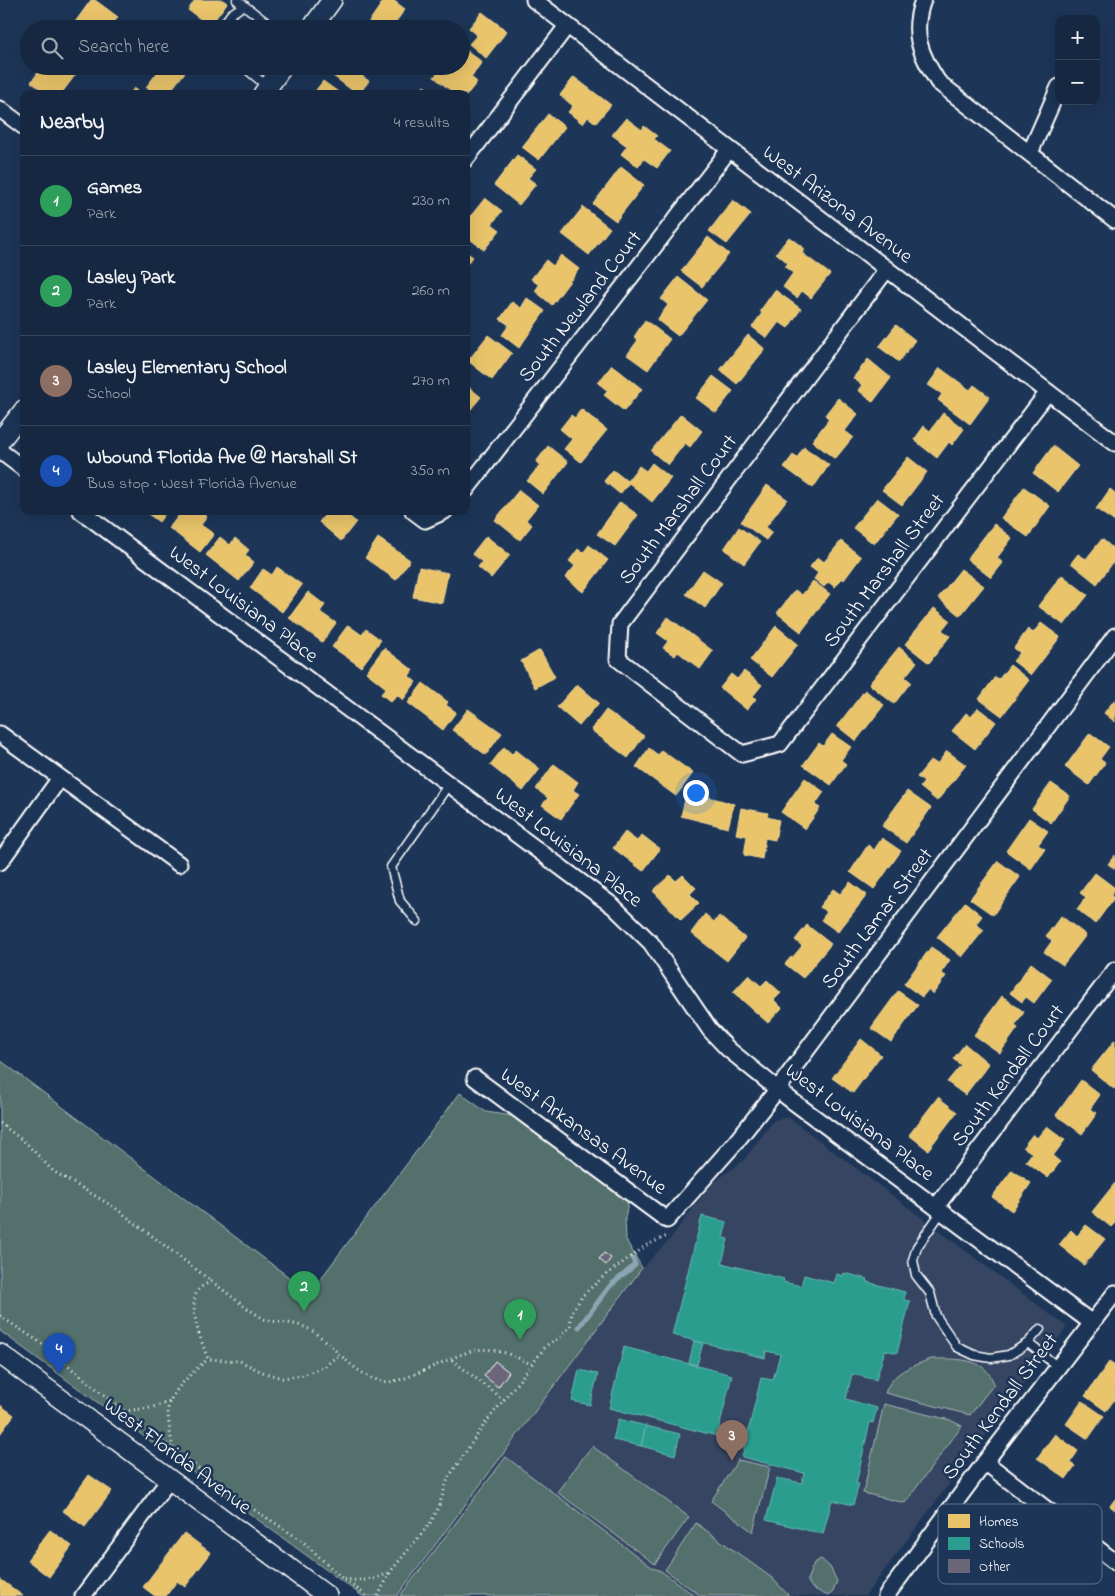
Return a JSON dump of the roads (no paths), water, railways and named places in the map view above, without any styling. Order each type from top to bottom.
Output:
[{"type":"street","points":[[318,20],[332,0]]},
{"type":"street","name":"West Arizona Avenue","points":[[534,0],[1115,443]]},
{"type":"street","points":[[922,0],[917,22],[918,43],[926,63],[938,82],[1115,220]]},
{"type":"street","points":[[470,154],[567,26]]},
{"type":"street","points":[[265,90],[276,75]]},
{"type":"street","points":[[1030,153],[1055,96]]},
{"type":"street","points":[[0,109],[20,124]]},
{"type":"street","name":"South Newland Court","points":[[470,485],[729,150]]},
{"type":"street","name":"South Marshall Court","points":[[742,754],[618,659],[620,624],[887,269]]},
{"type":"street","name":"South Marshall Street","points":[[742,754],[780,744],[1048,392]]},
{"type":"street","points":[[0,441],[20,415]]},
{"type":"street","points":[[0,451],[20,466]]},
{"type":"street","name":"West Louisiana Place","points":[[86,515],[613,906],[651,943],[710,1030],[728,1049],[777,1090],[1092,1323]]},
{"type":"street","name":"South Lamar Street","points":[[667,1220],[735,1143],[777,1090],[1114,641]]},
{"type":"street","points":[[0,734],[179,864]]},
{"type":"street","points":[[0,862],[60,778]]},
{"type":"street","name":"South Kendall Court","points":[[939,1209],[1115,970]]},
{"type":"street","name":"West Arkansas Avenue","points":[[475,1078],[667,1220]]},
{"type":"street","name":"South Kendall Street","points":[[954,1504],[1115,1293]]},
{"type":"street","name":"West Florida Avenue","points":[[0,1354],[326,1596]]},
{"type":"street","points":[[985,1462],[1040,1504]]},
{"type":"street","points":[[83,1596],[169,1480]]},
{"type":"street","name":"South Kendall Street","points":[[886,1596],[938,1526]]},
{"type":"street","points":[[1102,1552],[1115,1562]]},
{"type":"lane","points":[[227,20],[241,2],[264,20]]},
{"type":"lane","points":[[251,75],[265,90]]},
{"type":"lane","points":[[417,921],[400,901],[390,867],[449,784]]},
{"type":"lane","points":[[939,1209],[917,1247],[913,1260],[916,1275],[930,1293],[936,1316],[957,1347],[974,1355],[991,1358],[1009,1355],[1028,1344],[1040,1329]]},
{"type":"lane","points":[[1028,1344],[1058,1367]]},
{"type":"waterway","points":[[579,1327],[610,1286],[635,1265],[633,1259]]},
{"type":"place","name":"Lasley Park","points":[[304,1312]]},
{"type":"place","name":"Games","points":[[520,1340]]},
{"type":"place","name":"Wbound Florida Ave @ Marshall St","points":[[59,1374]]},
{"type":"place","name":"Lasley Elementary School","points":[[732,1461]]}]
